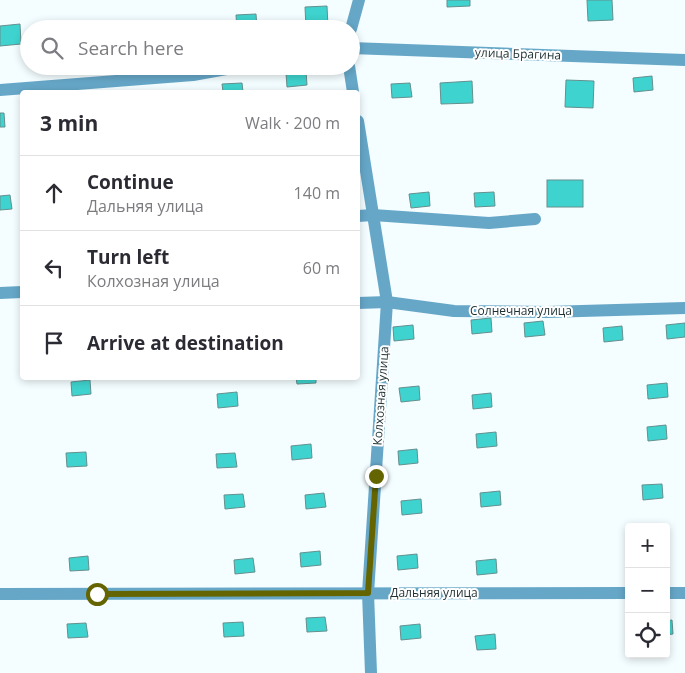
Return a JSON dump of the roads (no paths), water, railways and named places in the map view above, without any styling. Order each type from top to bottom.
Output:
[{"type":"street","points":[[353,20],[359,0]]},
{"type":"street","name":"улица Брагина","points":[[360,48],[685,60]]},
{"type":"street","points":[[0,90],[193,75]]},
{"type":"street","points":[[350,75],[353,90]]},
{"type":"street","name":"Колхозная улица","points":[[360,134],[387,302],[368,593],[370,673]]},
{"type":"street","points":[[360,216],[373,215],[489,223],[535,220]]},
{"type":"street","points":[[0,293],[20,292]]},
{"type":"street","name":"Солнечная улица","points":[[360,303],[387,302],[454,311],[547,312],[685,308]]},
{"type":"street","name":"Дальняя улица","points":[[0,594],[625,592]]},
{"type":"street","points":[[670,592],[685,592]]}]
